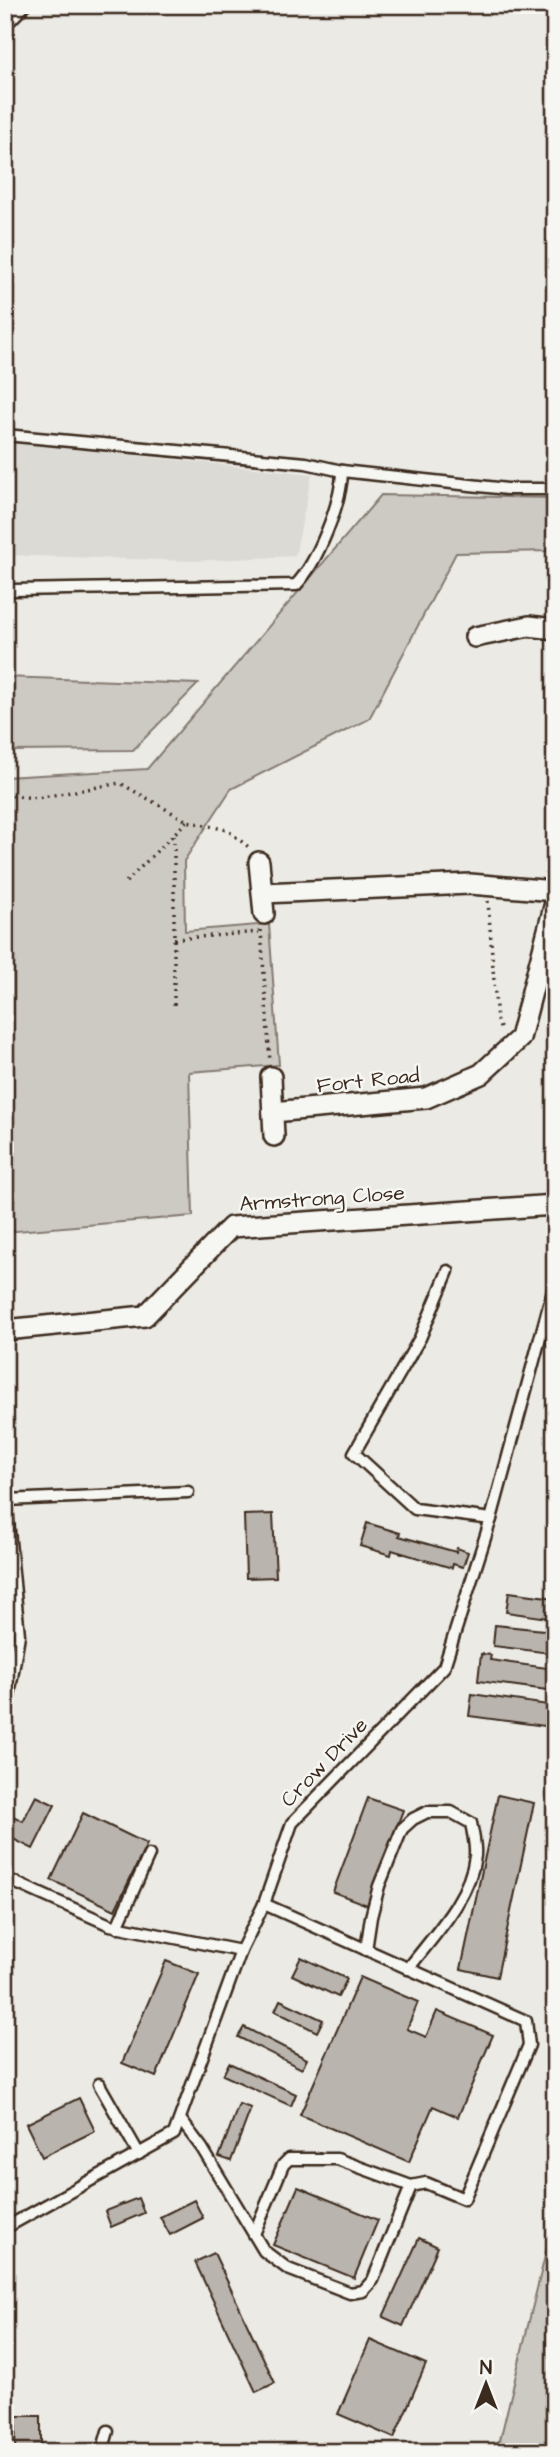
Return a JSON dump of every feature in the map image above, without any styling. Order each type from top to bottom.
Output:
[{"type":"street","points":[[5,19],[19,5]]},
{"type":"street","points":[[475,637],[529,626],[555,629]]},
{"type":"street","points":[[259,862],[263,923]]},
{"type":"street","points":[[263,893],[470,884],[555,891]]},
{"type":"street","name":"Fort Road","points":[[273,1112],[426,1098],[481,1074],[520,1038],[555,903]]},
{"type":"street","points":[[271,1077],[274,1136]]},
{"type":"street","name":"Armstrong Close","points":[[5,1330],[145,1316],[231,1227],[555,1205]]},
{"type":"lane","points":[[5,435],[306,463],[342,471],[507,489],[555,489]]},
{"type":"lane","points":[[13,590],[296,585],[304,576],[332,516],[342,488],[342,471]]},
{"type":"lane","points":[[448,1271],[420,1338],[355,1453],[415,1509],[491,1519]]},
{"type":"lane","name":"Crow Drive","points":[[5,2228],[174,2134],[241,1951],[264,1904],[292,1823],[444,1667],[491,1519],[555,1283]]},
{"type":"lane","points":[[5,1720],[19,1635],[6,1500],[188,1492]]},
{"type":"lane","points":[[366,1950],[379,1886],[402,1829],[427,1812],[451,1812],[471,1823],[475,1842],[475,1857],[466,1890],[408,1969]]},
{"type":"lane","points":[[117,1927],[149,1856]]},
{"type":"lane","points":[[5,1878],[117,1927],[241,1951]]},
{"type":"lane","points":[[254,2234],[283,2165],[289,2159],[337,2159],[411,2186],[426,2183],[464,2199],[529,2045],[526,2021],[264,1904]]},
{"type":"lane","points":[[99,2084],[139,2154]]},
{"type":"lane","points":[[180,2119],[202,2148],[264,2251],[288,2269],[350,2293],[363,2291],[373,2280],[411,2186]]},
{"type":"lane","points":[[102,2452],[108,2431]]},
{"type":"path","points":[[5,795],[37,799],[120,783],[187,821],[227,830],[257,854],[259,862]]},
{"type":"path","points":[[125,882],[187,821]]},
{"type":"path","points":[[174,834],[174,1005]]},
{"type":"path","points":[[487,885],[497,1021],[509,1048]]},
{"type":"path","points":[[174,939],[263,923],[271,1077]]},
{"type":"shaded area","points":[[5,442],[312,474],[295,556],[192,561],[5,555]]},
{"type":"shaded area","points":[[381,495],[555,498],[555,551],[456,553],[369,719],[231,789],[184,861],[185,931],[269,924],[279,1065],[189,1072],[193,1216],[5,1232],[5,777],[147,769]]},
{"type":"shaded area","points":[[5,677],[198,684],[133,750],[5,751]]},
{"type":"shaded area","points":[[555,2215],[555,2452],[481,2452],[500,2440]]},
{"type":"building","points":[[273,1514],[276,1577],[246,1578],[244,1515]]},
{"type":"building","points":[[367,1523],[400,1533],[399,1536],[456,1552],[457,1548],[468,1552],[463,1567],[453,1564],[452,1568],[392,1550],[391,1555],[360,1546]]},
{"type":"building","points":[[509,1592],[555,1598],[555,1619],[506,1612]]},
{"type":"building","points":[[495,1625],[553,1631],[550,1653],[493,1646]]},
{"type":"building","points":[[481,1654],[491,1655],[490,1660],[555,1669],[555,1691],[478,1681]]},
{"type":"building","points":[[472,1694],[555,1706],[552,1727],[469,1716]]},
{"type":"building","points":[[498,1795],[534,1803],[497,1977],[461,1969]]},
{"type":"building","points":[[36,1796],[55,1805],[33,1849],[5,1835],[5,1812],[23,1821]]},
{"type":"building","points":[[368,1798],[403,1810],[367,1905],[333,1892]]},
{"type":"building","points":[[83,1813],[147,1844],[115,1910],[51,1880]]},
{"type":"building","points":[[301,1957],[347,1979],[338,1997],[292,1975]]},
{"type":"building","points":[[166,1961],[199,1974],[156,2077],[122,2063]]},
{"type":"building","points":[[360,1977],[418,2002],[407,2029],[426,2037],[437,2011],[493,2035],[458,2117],[433,2106],[409,2162],[300,2115]]},
{"type":"building","points":[[280,2000],[323,2020],[317,2032],[275,2011]]},
{"type":"building","points":[[244,2027],[307,2059],[302,2069],[238,2037]]},
{"type":"building","points":[[229,2063],[296,2094],[291,2106],[223,2075]]},
{"type":"building","points":[[79,2098],[95,2131],[42,2157],[26,2124]]},
{"type":"building","points":[[239,2104],[251,2108],[231,2161],[219,2157]]},
{"type":"building","points":[[298,2187],[378,2220],[354,2278],[273,2245]]},
{"type":"building","points":[[138,2198],[144,2213],[111,2227],[105,2211]]},
{"type":"building","points":[[194,2200],[203,2218],[170,2235],[160,2217]]},
{"type":"building","points":[[419,2238],[438,2247],[403,2326],[383,2317]]},
{"type":"building","points":[[214,2253],[275,2383],[256,2392],[195,2262]]},
{"type":"building","points":[[370,2340],[426,2364],[394,2438],[338,2414]]},
{"type":"building","points":[[16,2416],[41,2416],[41,2450],[15,2449]]}]
